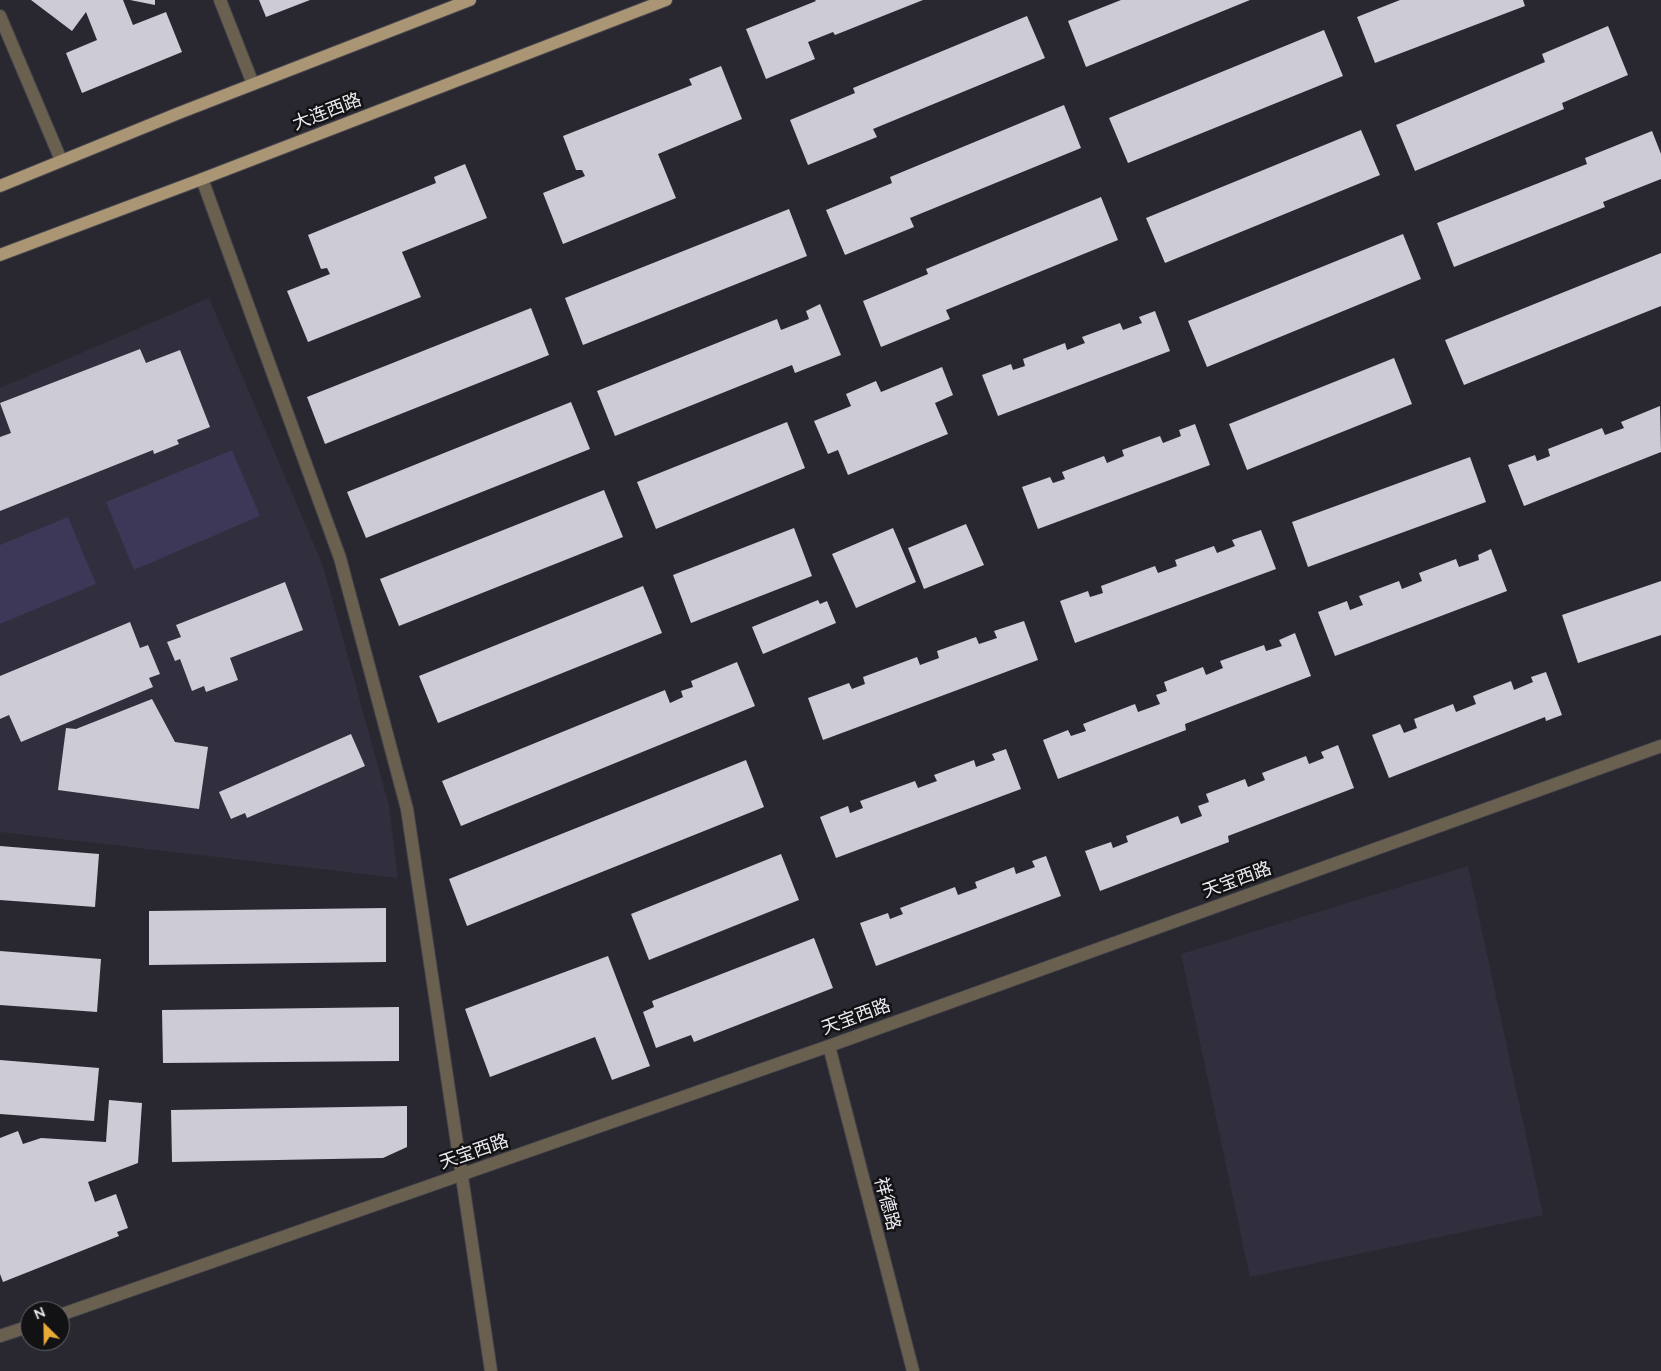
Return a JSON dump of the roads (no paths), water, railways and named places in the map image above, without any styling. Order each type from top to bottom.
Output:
[{"type":"main road","points":[[0,186],[253,84],[470,0]]},
{"type":"main road","name":"大连西路","points":[[0,255],[666,0]]},
{"type":"street","points":[[220,0],[253,84]]},
{"type":"street","points":[[0,16],[62,160]]},
{"type":"street","points":[[202,179],[340,558],[407,809],[491,1371]]},
{"type":"street","name":"天宝西路","points":[[70,1311],[829,1046],[1661,746]]},
{"type":"street","name":"祥德路","points":[[829,1046],[913,1371]]},
{"type":"street","points":[[0,1336],[20,1329]]}]
